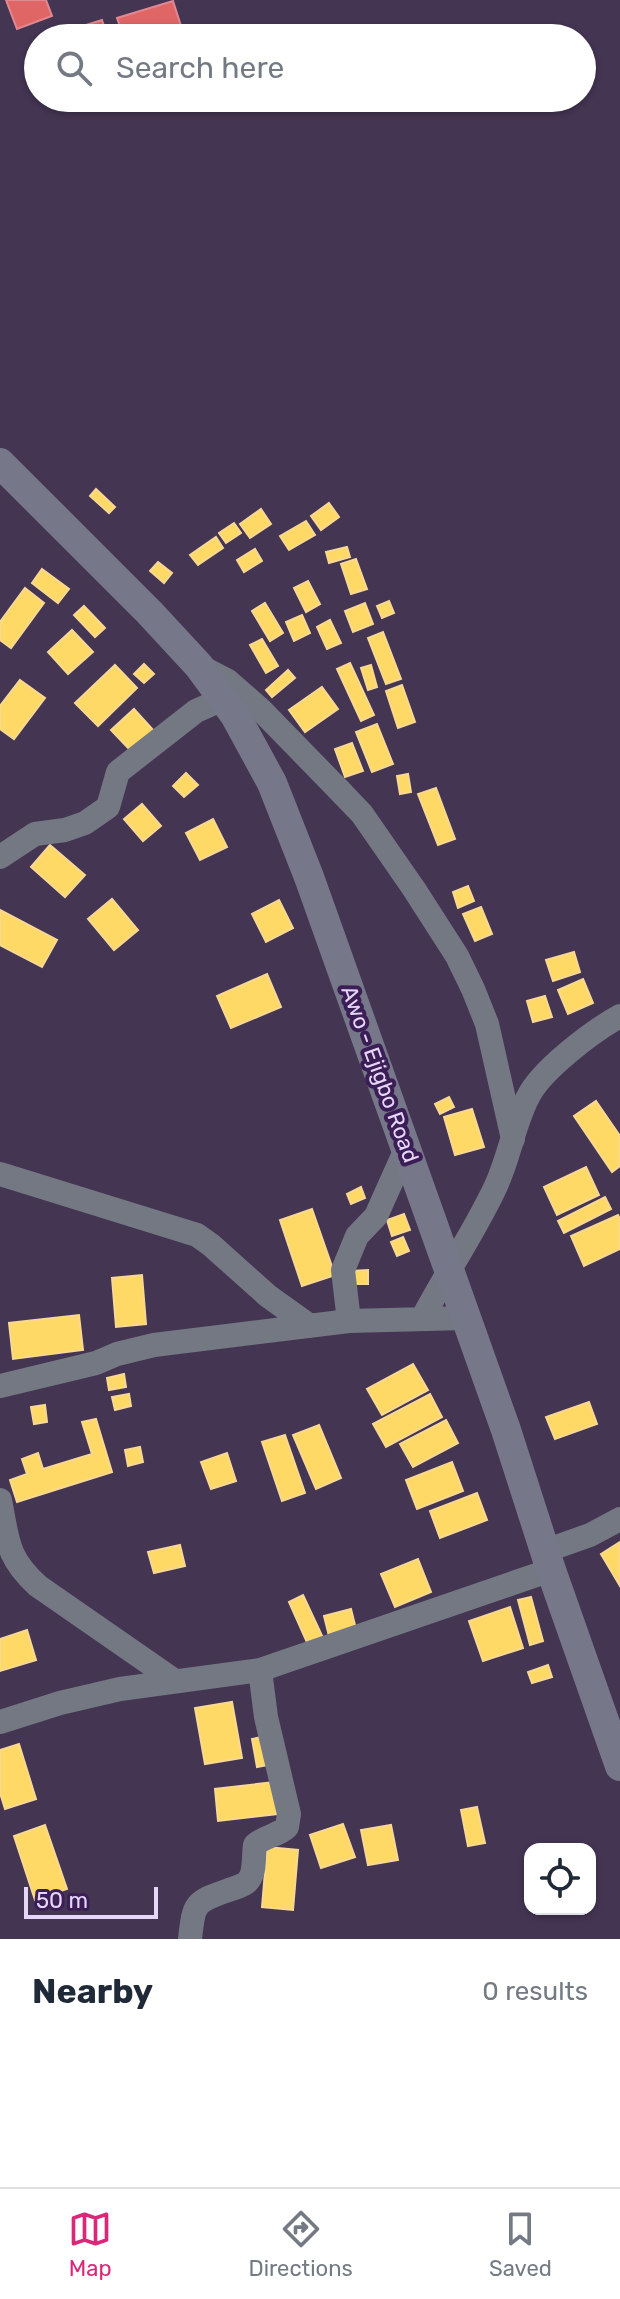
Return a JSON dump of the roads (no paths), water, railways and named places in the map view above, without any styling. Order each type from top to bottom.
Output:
[{"type":"main road","name":"Awo - Ejigbo Road","points":[[1,468],[149,612],[199,666],[235,715],[272,783],[309,877],[466,1318],[620,1766]]},
{"type":"street","points":[[199,666],[239,690],[340,791],[362,814],[414,889],[457,956],[487,1024],[513,1139]]},
{"type":"street","points":[[0,857],[35,834],[65,830],[85,823],[108,807],[118,772],[196,711],[223,699]]},
{"type":"street","points":[[422,1319],[496,1187],[528,1097],[539,1080],[620,1016]]},
{"type":"street","points":[[349,1321],[343,1270],[357,1236],[376,1216],[406,1149]]},
{"type":"street","points":[[0,1174],[197,1235],[268,1296],[310,1326]]},
{"type":"street","points":[[0,1386],[96,1363],[154,1345],[349,1321],[466,1318]]},
{"type":"street","points":[[0,1500],[13,1557],[22,1572],[175,1681]]},
{"type":"street","points":[[0,1722],[120,1689],[260,1670],[548,1560],[620,1519]]},
{"type":"street","points":[[190,1939],[192,1915],[198,1904],[212,1895],[248,1882],[253,1872],[255,1845],[287,1827],[289,1814],[266,1717],[260,1670]]}]
